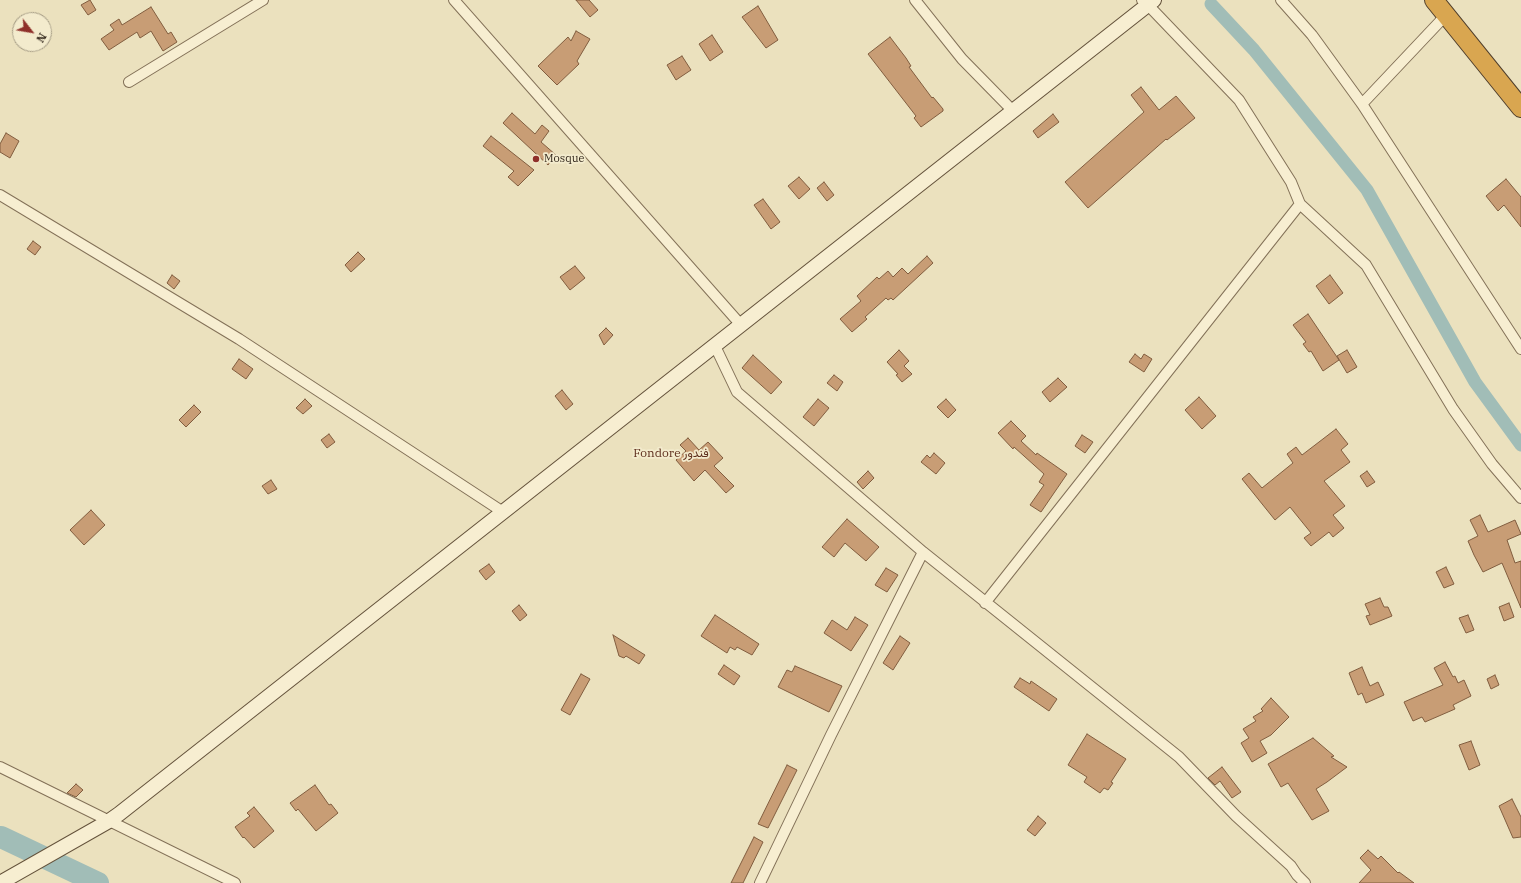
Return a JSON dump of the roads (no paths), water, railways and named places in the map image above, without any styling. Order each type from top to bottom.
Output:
[{"type":"highway","points":[[1434,0],[1521,108]]},
{"type":"main road","points":[[0,882],[109,822],[1013,111],[1148,2]]},
{"type":"street","points":[[129,82],[263,0]]},
{"type":"street","points":[[454,0],[741,325]]},
{"type":"street","points":[[915,0],[962,59],[1013,111]]},
{"type":"street","points":[[1281,0],[1312,35],[1362,104],[1521,350]]},
{"type":"street","points":[[1148,2],[1240,100],[1291,182],[1300,204],[1366,265],[1453,409],[1492,464],[1521,498]]},
{"type":"street","points":[[1362,104],[1446,15]]},
{"type":"street","points":[[0,195],[246,344],[503,512]]},
{"type":"street","points":[[985,602],[1300,204]]},
{"type":"street","points":[[715,346],[737,392],[923,552],[1179,757],[1236,816],[1291,866],[1305,883]]},
{"type":"street","points":[[760,883],[831,735],[923,552]]},
{"type":"street","points":[[0,767],[235,883]]},
{"type":"waterway","points":[[1211,4],[1254,50],[1367,190],[1475,382],[1521,445]]},
{"type":"waterway","points":[[1,837],[98,883]]},
{"type":"place","name":"Mosque","points":[[536,159]]},
{"type":"district","name":"Fondore فندور","points":[[671,454]]}]
